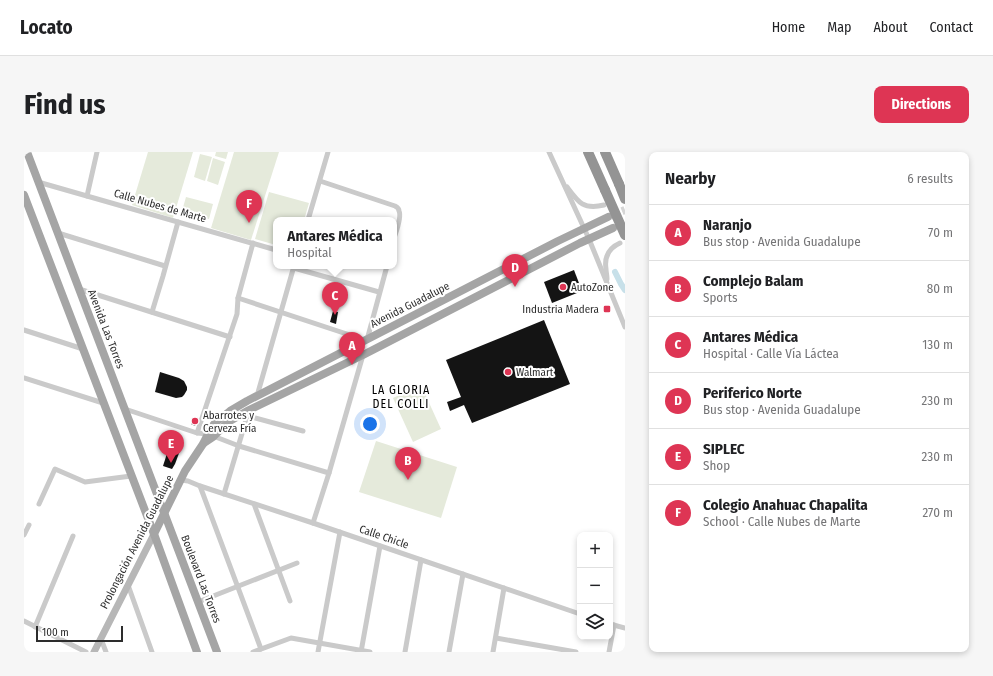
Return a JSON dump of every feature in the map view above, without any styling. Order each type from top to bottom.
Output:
[{"type":"highway","points":[[588,152],[605,190],[623,239]]},
{"type":"highway","points":[[605,152],[625,199]]},
{"type":"main road","name":"Avenida Las Torres","points":[[27,152],[164,513]]},
{"type":"main road","points":[[24,195],[154,534],[197,652]]},
{"type":"main road","name":"Avenida Guadalupe","points":[[210,435],[215,423],[256,396],[608,217]]},
{"type":"main road","name":"Avenida Guadalupe","points":[[210,435],[228,422],[613,228]]},
{"type":"main road","name":"Prolongación Avenida Guadalupe","points":[[94,652],[190,463],[210,435]]},
{"type":"main road","name":"Boulevard Las Torres","points":[[164,513],[217,652]]},
{"type":"street","points":[[87,196],[97,152]]},
{"type":"street","points":[[309,217],[328,152]]},
{"type":"street","points":[[549,152],[589,239],[625,327]]},
{"type":"street","points":[[562,179],[576,200],[582,204],[591,206],[604,205]]},
{"type":"street","points":[[320,181],[395,206],[399,210],[400,217],[397,228]]},
{"type":"street","name":"Calle Nubes de Marte","points":[[38,182],[273,249]]},
{"type":"street","points":[[152,312],[178,222]]},
{"type":"street","points":[[58,233],[165,266]]},
{"type":"street","points":[[606,281],[607,256],[611,248],[623,239]]},
{"type":"street","points":[[197,433],[237,314],[238,298],[253,243]]},
{"type":"street","points":[[256,396],[293,269]]},
{"type":"street","points":[[301,269],[379,292]]},
{"type":"street","points":[[238,298],[366,340],[385,269]]},
{"type":"street","points":[[79,289],[230,337]]},
{"type":"street","points":[[24,330],[83,349]]},
{"type":"street","points":[[312,523],[363,355],[357,344]]},
{"type":"street","points":[[24,378],[103,402]]},
{"type":"street","points":[[125,409],[197,433],[210,435],[239,446],[328,473]]},
{"type":"street","points":[[224,494],[248,413],[303,431]]},
{"type":"street","points":[[39,504],[55,469],[85,482],[131,476]]},
{"type":"street","name":"Calle Chicle","points":[[181,480],[188,481],[340,532],[577,613]]},
{"type":"street","points":[[200,486],[260,649]]},
{"type":"street","points":[[254,504],[290,601]]},
{"type":"street","points":[[24,535],[29,525]]},
{"type":"street","points":[[318,652],[340,532]]},
{"type":"street","points":[[35,627],[74,536]]},
{"type":"street","points":[[361,651],[380,546]]},
{"type":"street","points":[[404,652],[421,560]]},
{"type":"street","points":[[198,602],[297,563]]},
{"type":"street","points":[[449,652],[463,574]]},
{"type":"street","points":[[128,585],[152,652]]},
{"type":"street","points":[[493,652],[504,588]]},
{"type":"street","points":[[24,621],[86,652]]},
{"type":"street","points":[[613,624],[625,628]]},
{"type":"street","points":[[253,652],[291,638],[370,652]]},
{"type":"street","points":[[496,638],[576,652]]},
{"type":"street","points":[[101,639],[106,652]]},
{"type":"street","points":[[609,652],[610,640]]},
{"type":"shaded area","points":[[148,152],[193,152],[173,218],[132,205]]},
{"type":"shaded area","points":[[216,152],[228,152],[226,159],[215,156]]},
{"type":"shaded area","points":[[234,152],[279,152],[251,240],[211,228]]},
{"type":"shaded area","points":[[200,154],[212,157],[205,181],[194,177]]},
{"type":"shaded area","points":[[213,158],[225,162],[218,185],[207,181]]},
{"type":"shaded area","points":[[269,192],[309,203],[305,217],[273,217],[273,244],[255,239]]},
{"type":"shaded area","points":[[186,197],[213,204],[209,219],[182,211]]},
{"type":"shaded area","points":[[421,385],[441,429],[413,442],[393,398]]},
{"type":"shaded area","points":[[376,441],[457,467],[441,518],[359,492]]},
{"type":"building","name":"AutoZone","points":[[574,270],[582,291],[552,303],[544,282]]},
{"type":"building","points":[[333,311],[338,312],[336,324],[330,322]]},
{"type":"building","name":"Walmart","points":[[544,320],[570,384],[472,423],[464,405],[450,411],[447,402],[461,397],[446,360]]},
{"type":"building","points":[[160,372],[184,381],[187,390],[182,397],[176,398],[155,392]]},
{"type":"building","points":[[194,417],[198,419],[195,426],[191,424]]},
{"type":"building","points":[[171,441],[182,445],[172,469],[163,466]]},
{"type":"waterway","points":[[615,272],[625,290]]},
{"type":"tunnel","points":[[611,216],[625,210]]},
{"type":"place","name":"Colegio Anahuac Chapalita","points":[[249,223]]},
{"type":"place","name":"Periferico Norte","points":[[515,287]]},
{"type":"place","name":"AutoZone","points":[[563,287]]},
{"type":"place","name":"Industria Madera","points":[[607,309]]},
{"type":"place","name":"Antares Médica","points":[[335,315]]},
{"type":"place","name":"Naranjo","points":[[352,365]]},
{"type":"place","name":"Walmart","points":[[508,372]]},
{"type":"place","name":"Abarrotes y Cerveza Fría","points":[[195,421]]},
{"type":"place","name":"SIPLEC","points":[[171,463]]},
{"type":"place","name":"Complejo Balam","points":[[408,480]]},
{"type":"district","name":"LA GLORIA DEL COLLI","points":[[401,397]]}]
